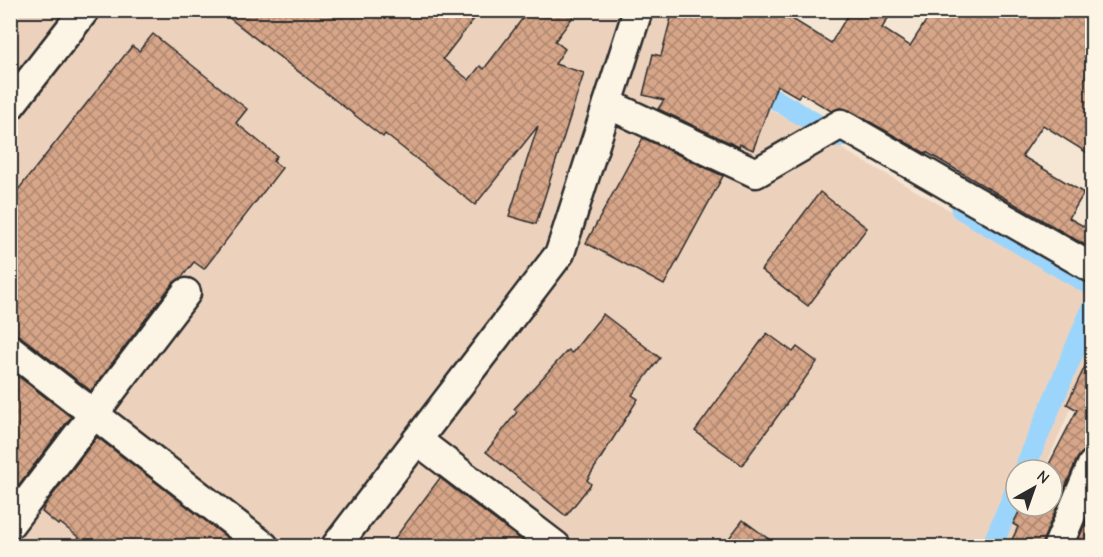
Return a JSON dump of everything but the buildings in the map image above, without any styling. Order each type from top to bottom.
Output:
[{"type":"street","points":[[10,106],[85,10]]},
{"type":"street","points":[[336,546],[560,253],[638,10]]},
{"type":"street","points":[[608,104],[756,172],[841,124],[1092,268]]},
{"type":"street","points":[[10,524],[186,293]]},
{"type":"street","points":[[10,349],[264,546]]},
{"type":"street","points":[[417,440],[556,546]]},
{"type":"street","points":[[1058,546],[1092,465]]},
{"type":"shaded area","points":[[10,11],[720,11],[694,70],[807,129],[1092,291],[1092,359],[1049,458],[1004,458],[1004,518],[1024,518],[1011,546],[11,546]]},
{"type":"waterway","points":[[754,87],[839,137]]},
{"type":"waterway","points":[[961,209],[1092,286]]},
{"type":"waterway","points":[[1029,458],[1092,308]]},
{"type":"waterway","points":[[992,546],[1004,518]]}]
